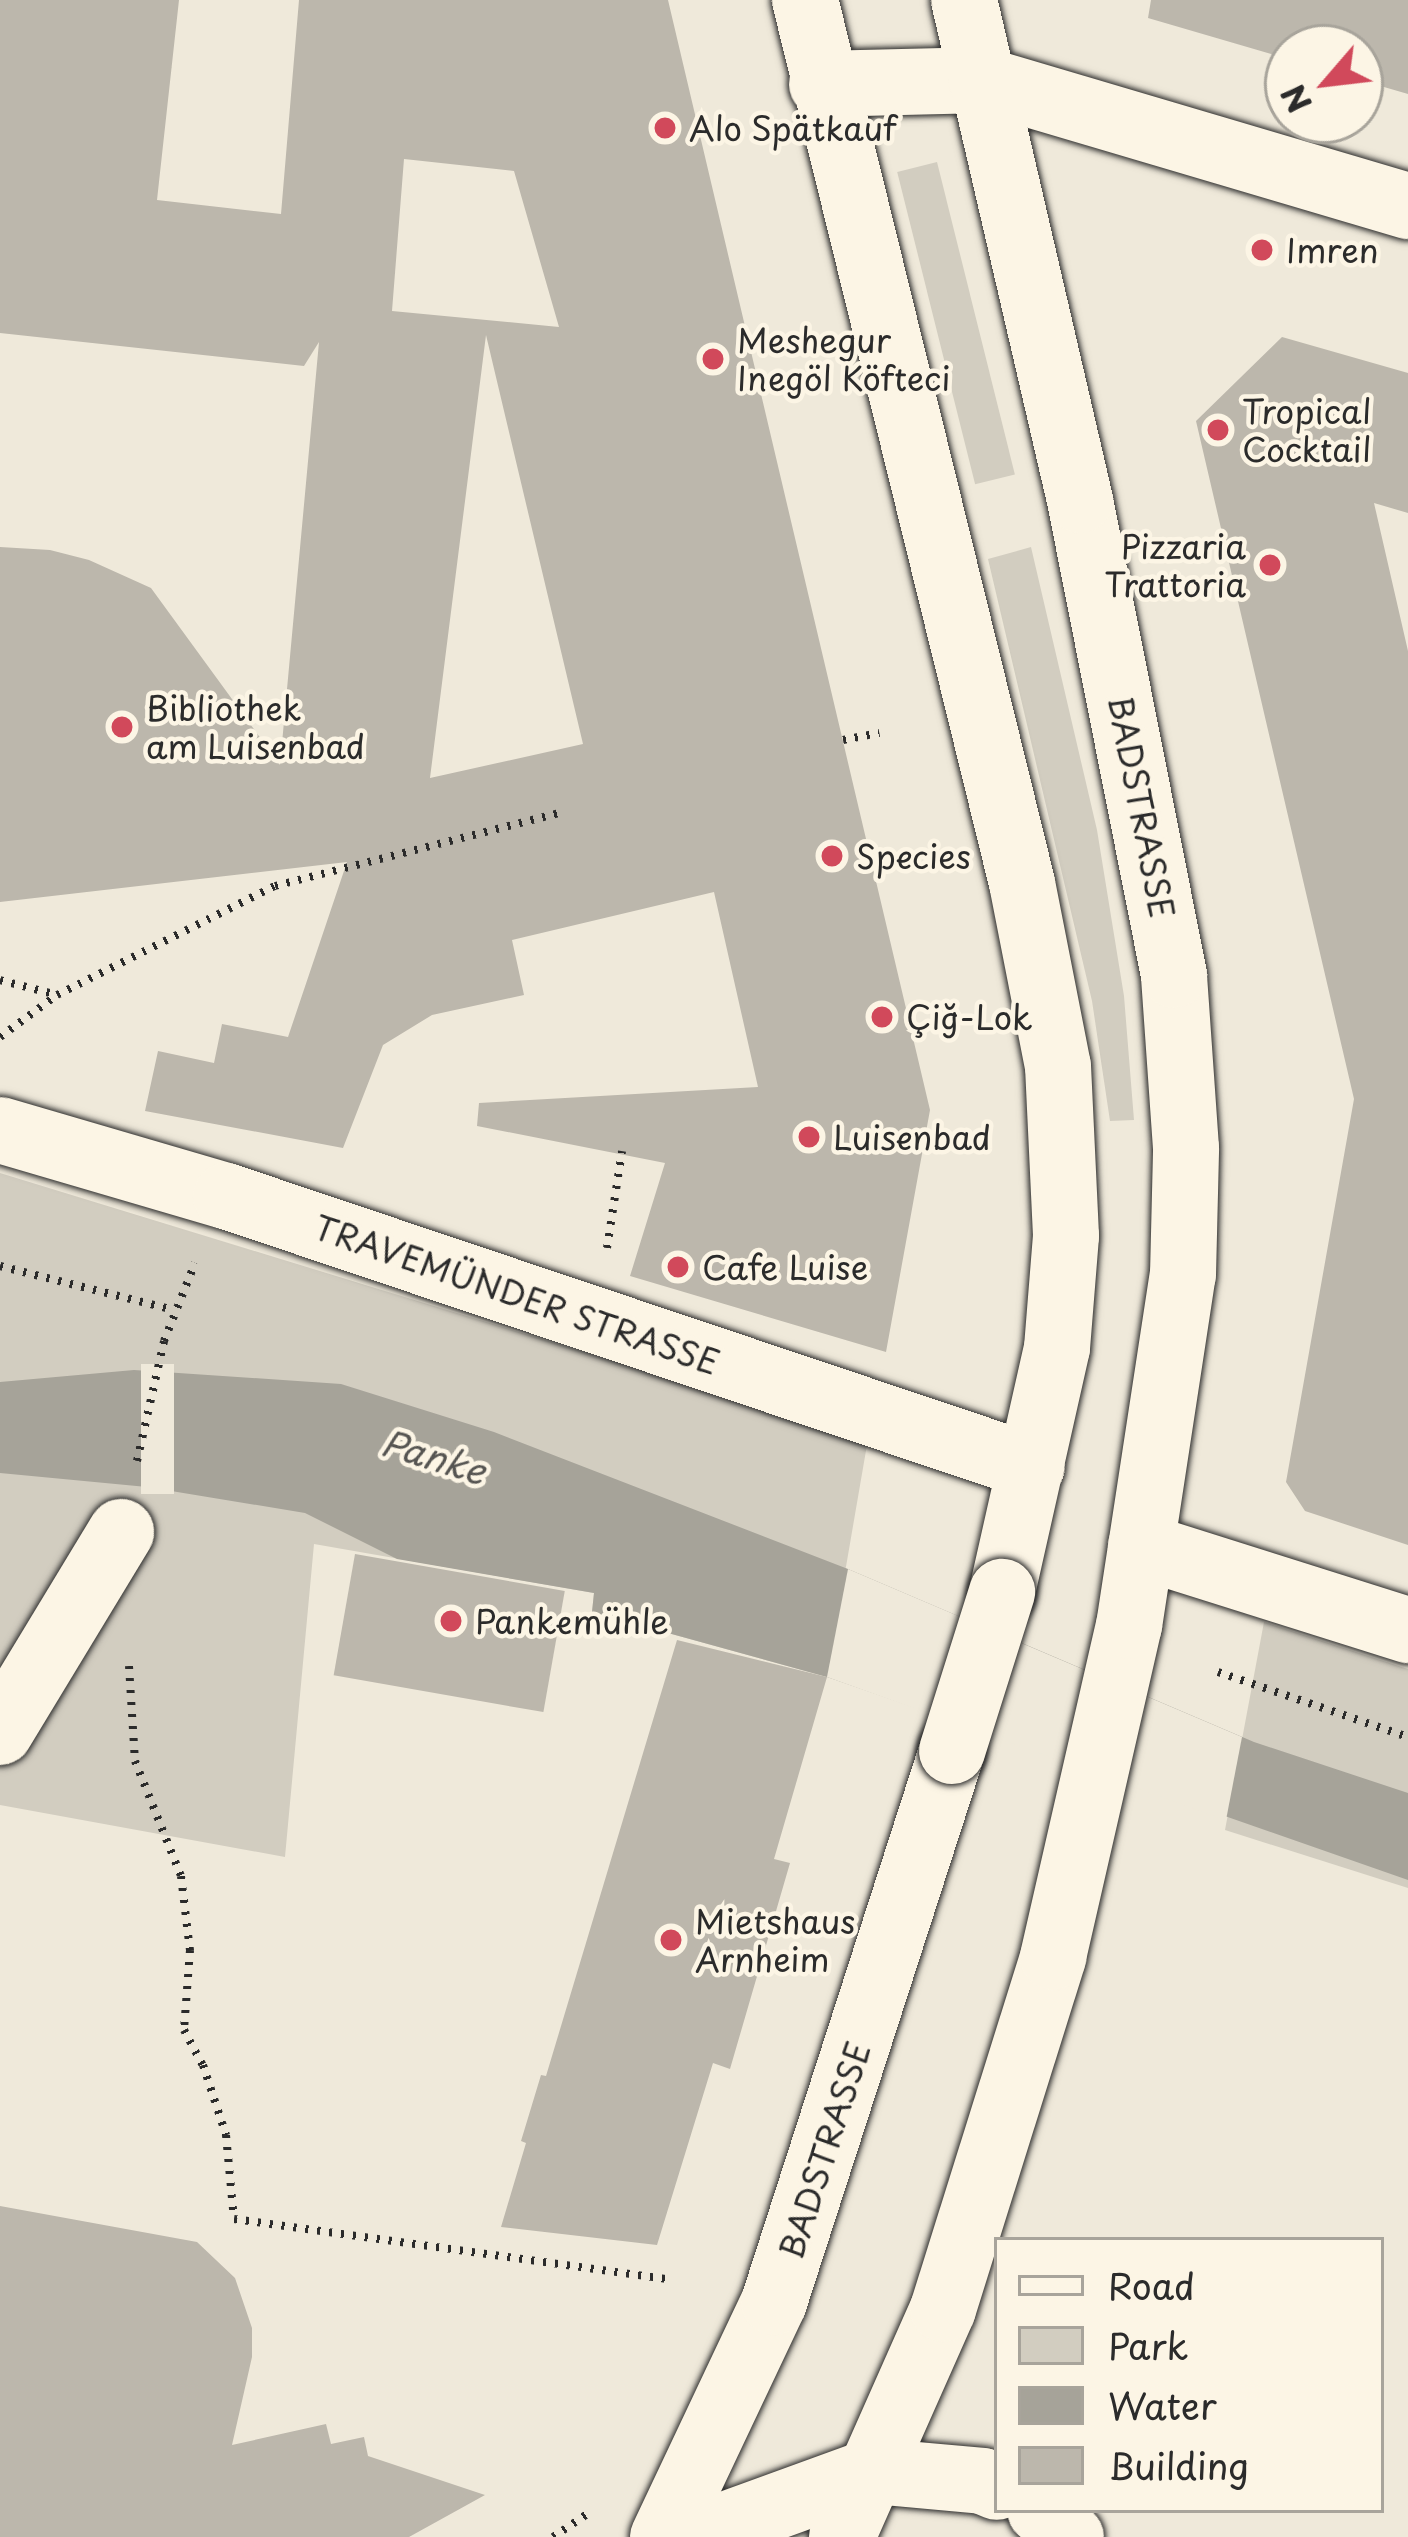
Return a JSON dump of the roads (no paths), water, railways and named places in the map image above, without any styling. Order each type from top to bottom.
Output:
[{"type":"main road","points":[[805,0],[1011,839],[1058,1066],[1066,1236],[1057,1348],[1032,1467]]},
{"type":"main road","name":"BADSTRASSE","points":[[873,2471],[943,2309],[1053,1957],[1129,1626],[1183,1275],[1186,1148],[1174,975],[1085,522],[964,0]]},
{"type":"main road","points":[[822,84],[982,80],[1408,206]]},
{"type":"main road","name":"TRAVEMÜNDER STRASSE","points":[[0,1130],[226,1196],[1032,1467]]},
{"type":"main road","name":"BADSTRASSE","points":[[663,2537],[774,2302],[1002,1592],[1032,1467]]},
{"type":"main road","points":[[0,1732],[121,1532]]},
{"type":"main road","points":[[1141,1546],[1408,1630]]},
{"type":"main road","points":[[692,2537],[873,2471],[994,2486]]},
{"type":"main road","points":[[842,2537],[873,2471]]},
{"type":"main road","points":[[1043,2513],[1071,2537]]},
{"type":"water","name":"Panke","points":[[134,1370],[341,1384],[494,1432],[848,1569],[1254,1742],[1408,1793],[1408,1880],[827,1677],[592,1612],[594,1593],[397,1559],[305,1513],[147,1487],[0,1473],[0,1382]]},
{"type":"place","name":"Alo Spätkauf","points":[[665,128]]},
{"type":"place","name":"Imren","points":[[1262,250]]},
{"type":"place","name":"Meshegur Inegöl Köfteci","points":[[713,359]]},
{"type":"place","name":"Tropical Cocktail","points":[[1218,430]]},
{"type":"place","name":"Pizzaria Trattoria","points":[[1270,565]]},
{"type":"place","name":"Bibliothek am Luisenbad","points":[[122,727]]},
{"type":"place","name":"Species","points":[[832,856]]},
{"type":"place","name":"Çiğ-Lok","points":[[882,1017]]},
{"type":"place","name":"Luisenbad","points":[[809,1137]]},
{"type":"place","name":"Cafe Luise","points":[[678,1267]]},
{"type":"place","name":"Pankemühle","points":[[451,1621]]},
{"type":"place","name":"Mietshaus Arnheim","points":[[671,1940]]}]
